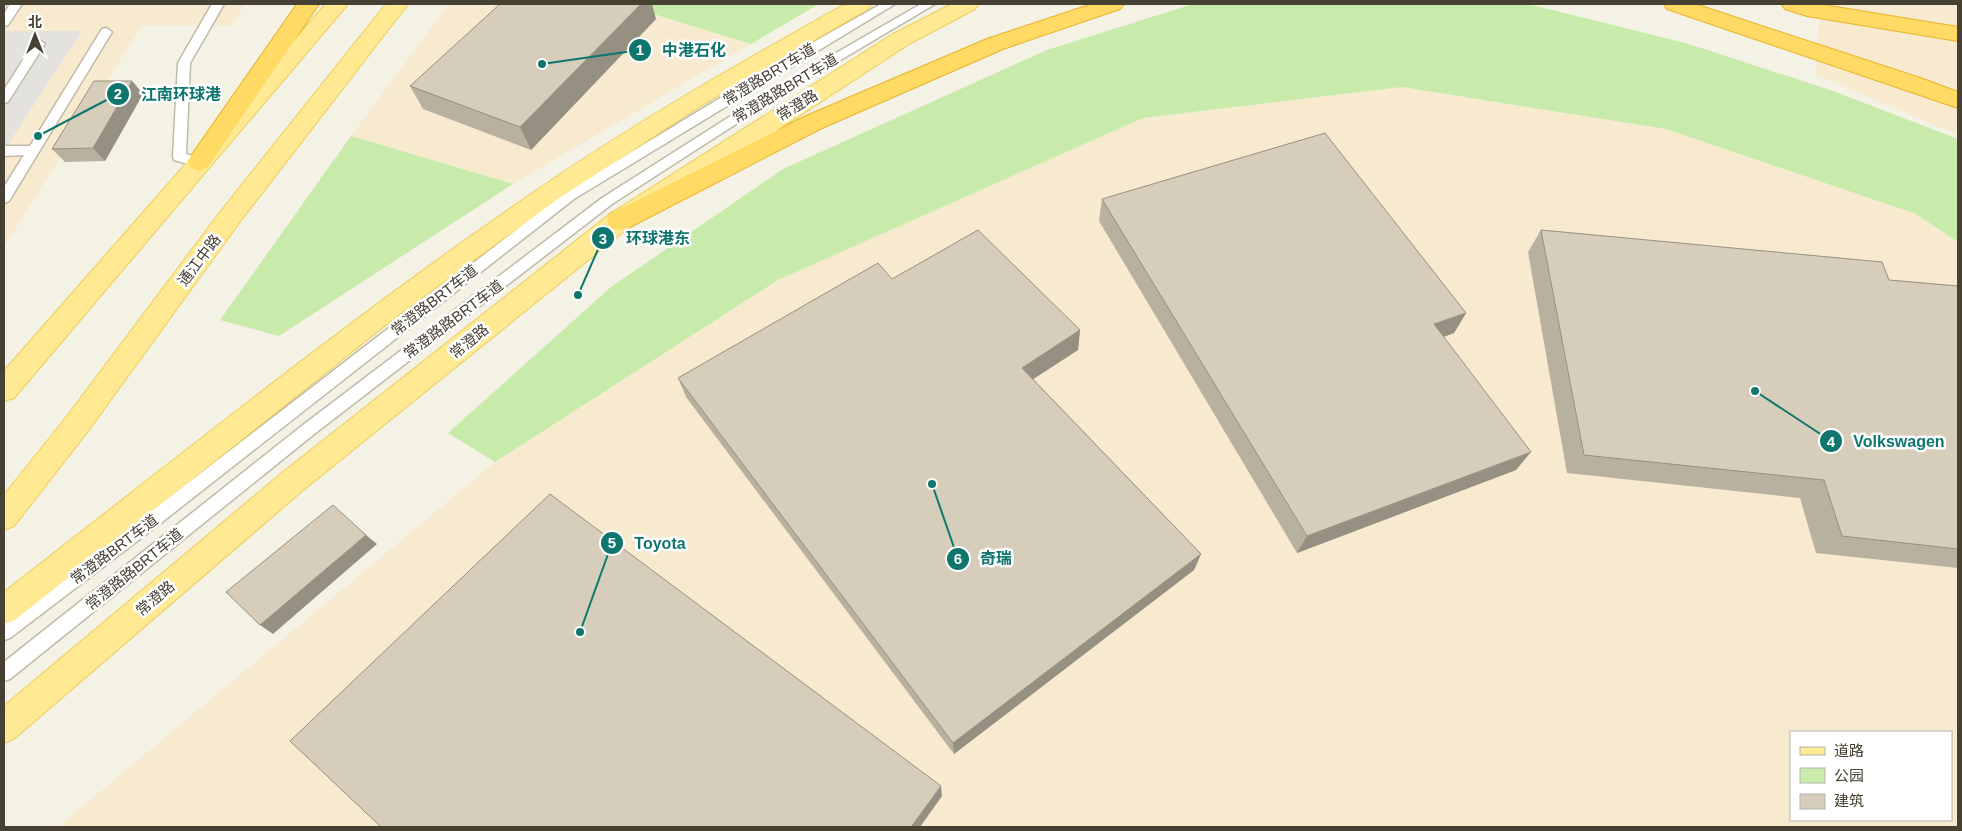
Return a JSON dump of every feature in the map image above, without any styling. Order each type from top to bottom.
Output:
[{"type":"highway","points":[[199,162],[308,4]]},
{"type":"highway","points":[[619,221],[814,122],[995,44],[1112,4]]},
{"type":"highway","points":[[1674,4],[1958,100]]},
{"type":"highway","points":[[1725,4],[1931,91]]},
{"type":"highway","points":[[1792,4],[1807,9],[1958,34]]},
{"type":"highway","points":[[1877,4],[1958,24]]},
{"type":"main road","points":[[4,390],[336,4]]},
{"type":"main road","name":"通江中路","points":[[4,518],[78,423],[230,218],[397,4]]},
{"type":"main road","points":[[4,610],[393,305],[550,193],[694,98],[861,4]]},
{"type":"main road","name":"常澄路","points":[[4,727],[292,482],[619,221],[811,95],[901,39],[968,4]]},
{"type":"lane","points":[[4,22],[16,4]]},
{"type":"lane","points":[[199,162],[179,157],[184,63],[218,4]]},
{"type":"lane","name":"常澄路BRT车道","points":[[4,632],[151,522],[569,196],[793,59],[889,4]]},
{"type":"lane","name":"常澄路路BRT车道","points":[[4,673],[308,430],[607,201],[774,94],[929,4]]},
{"type":"lane","points":[[4,198],[106,32]]},
{"type":"lane","points":[[4,99],[39,44]]},
{"type":"lane","points":[[4,151],[33,150]]},
{"type":"shaded area","points":[[4,4],[245,4],[232,26],[142,25],[4,247]]},
{"type":"shaded area","points":[[4,4],[24,4],[5,31],[82,31],[5,149]]},
{"type":"shaded area","points":[[449,4],[621,4],[751,44],[513,184],[351,136]]},
{"type":"shaded area","points":[[1821,4],[1958,4],[1958,135],[1816,74]]},
{"type":"shaded area","points":[[1402,87],[1666,129],[1916,214],[1958,242],[1958,827],[58,827],[495,462],[778,280],[1143,118]]},
{"type":"green space","points":[[621,4],[819,4],[751,44]]},
{"type":"green space","points":[[1193,4],[1528,4],[1689,44],[1833,91],[1958,139],[1958,242],[1916,214],[1666,129],[1402,87],[1143,118],[778,280],[495,462],[448,433],[611,287],[783,169],[1047,50]]},
{"type":"green space","points":[[351,136],[513,184],[279,336],[220,320]]},
{"type":"building","points":[[500,4],[641,4],[520,127],[410,86]]},
{"type":"building","points":[[94,81],[132,81],[93,148],[52,149]]},
{"type":"building","points":[[1325,133],[1466,313],[1434,324],[1531,452],[1307,536],[1102,199]]},
{"type":"building","points":[[978,230],[1080,330],[1022,368],[1201,554],[953,743],[678,378],[878,263],[892,279]]},
{"type":"building","points":[[1541,230],[1882,262],[1889,280],[1958,286],[1958,549],[1842,536],[1824,480],[1584,455]]},
{"type":"building","points":[[550,494],[941,786],[911,827],[381,827],[290,741]]},
{"type":"building","points":[[333,505],[366,535],[260,625],[226,592]]},
{"type":"place","name":"中港石化","points":[[542,64]]},
{"type":"place","name":"江南环球港","points":[[38,136]]},
{"type":"place","name":"环球港东","points":[[578,295]]},
{"type":"place","name":"Volkswagen","points":[[1755,391]]},
{"type":"place","name":"奇瑞","points":[[932,484]]},
{"type":"place","name":"Toyota","points":[[580,632]]}]
